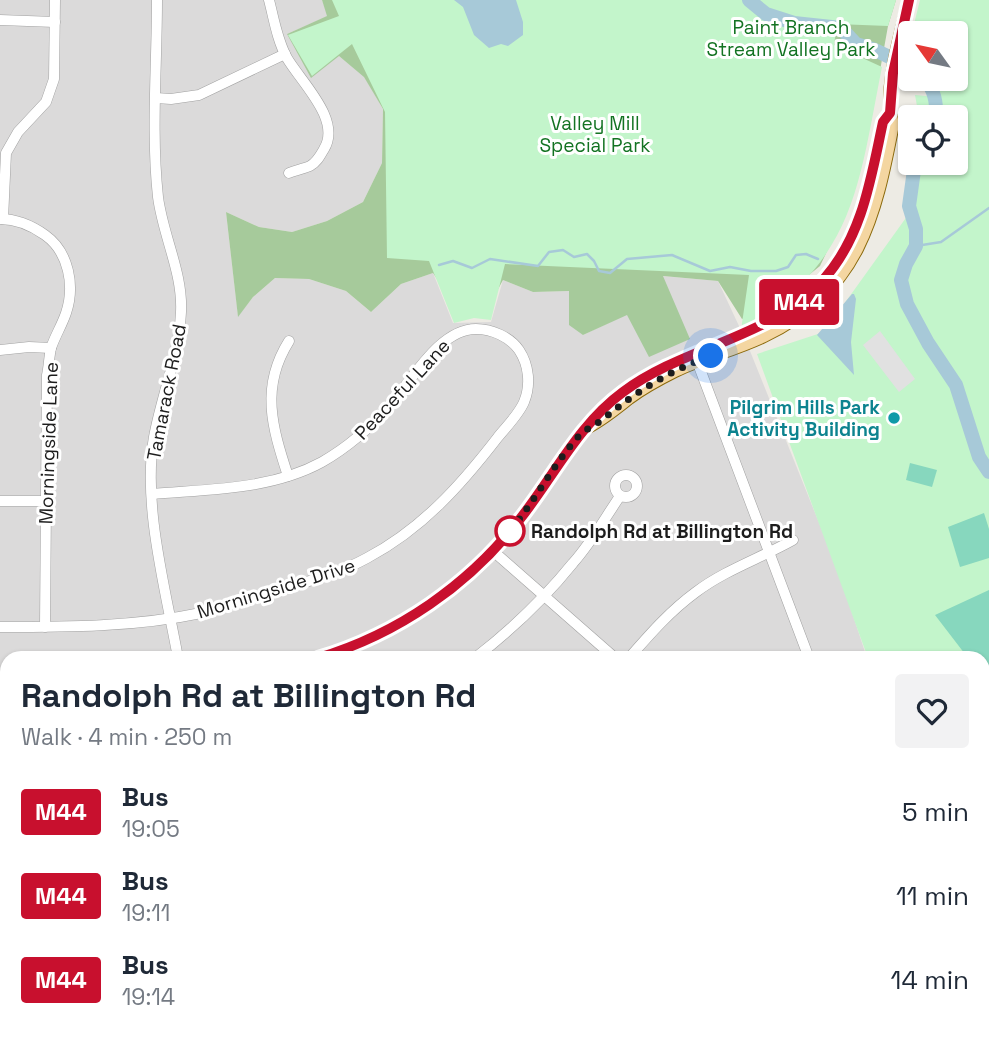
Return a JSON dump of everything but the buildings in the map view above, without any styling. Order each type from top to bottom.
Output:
[{"type":"main road","points":[[586,429],[600,422],[653,382],[697,361],[751,342],[780,328],[817,300],[850,262],[867,228],[880,192],[893,124],[890,113],[893,73],[909,0]]},
{"type":"main road","points":[[337,651],[402,622],[469,575],[521,518],[595,414],[637,382],[670,363],[746,334],[782,314],[826,277],[858,225],[883,122],[890,113]]},
{"type":"street","points":[[1,219],[6,153],[18,132],[38,113],[54,79],[55,0]]},
{"type":"street","name":"Tamarack Road","points":[[157,0],[155,165],[158,200],[178,278],[181,309],[178,344],[154,436],[152,494],[177,651]]},
{"type":"street","points":[[269,0],[275,28],[285,54],[322,108],[328,128],[327,145],[318,159],[312,165],[289,173]]},
{"type":"street","points":[[0,20],[55,22]]},
{"type":"street","points":[[156,98],[200,95],[285,54]]},
{"type":"street","name":"Morningside Lane","points":[[1,219],[12,219],[32,227],[49,239],[63,256],[71,292],[66,313],[51,348],[47,375],[45,627]]},
{"type":"street","name":"Peaceful Lane","points":[[152,494],[244,487],[288,475],[321,462],[359,438],[389,407],[442,342],[458,332],[472,329],[499,334],[516,346],[525,359]]},
{"type":"street","points":[[288,475],[273,431],[271,405],[276,367],[289,341]]},
{"type":"street","points":[[0,350],[51,348]]},
{"type":"street","name":"Morningside Drive","points":[[0,628],[111,626],[203,612],[330,575],[367,558],[406,534],[440,507],[468,476],[523,404],[529,383],[525,359]]},
{"type":"street","points":[[697,361],[806,651]]},
{"type":"street","points":[[484,651],[508,633],[545,596],[575,561],[620,496]]},
{"type":"street","points":[[0,500],[46,501]]},
{"type":"street","points":[[635,651],[664,619],[697,591],[736,567],[793,540]]},
{"type":"street","points":[[493,551],[607,651]]},
{"type":"shaded area","points":[[0,0],[322,0],[328,16],[287,34],[339,56],[364,76],[383,109],[382,163],[363,202],[327,221],[292,232],[259,227],[226,212],[238,316],[253,297],[275,278],[309,279],[346,291],[371,312],[401,284],[433,273],[453,323],[491,322],[503,280],[533,292],[570,291],[583,335],[627,314],[662,276],[718,281],[746,341],[838,570],[865,651],[0,651]]},
{"type":"shaded area","points":[[880,331],[915,379],[899,392],[863,345]]},
{"type":"green space","name":"Valley Mill Special Park","points":[[322,0],[896,0],[888,26],[871,121],[830,245],[820,266],[767,309],[742,319],[718,281],[663,276],[690,339],[649,357],[627,315],[583,335],[569,325],[569,291],[533,292],[503,280],[496,293],[449,297],[433,273],[401,284],[371,312],[346,291],[309,279],[275,278],[253,297],[238,317],[226,212],[259,227],[292,232],[327,221],[363,202],[382,163],[383,109],[364,77],[339,56],[311,78],[287,34],[327,16]]},
{"type":"green space","name":"Valley Mill Special Park","points":[[332,0],[896,0],[888,26],[837,24],[834,45],[882,67],[866,149],[846,218],[830,248],[808,277],[779,304],[741,330],[749,275],[505,264],[491,320],[474,318],[454,323],[429,261],[387,258],[385,112],[352,44],[312,76],[288,35],[339,16]]},
{"type":"green space","points":[[920,0],[989,0],[989,651],[865,651],[757,354],[824,332],[913,208],[917,175],[968,175],[968,105],[917,105],[915,95],[937,97],[938,91],[968,91],[968,21],[915,21]]},
{"type":"green space","points":[[910,463],[937,470],[932,487],[906,480]]},
{"type":"green space","points":[[984,513],[989,529],[989,558],[960,567],[948,527]]},
{"type":"green space","points":[[989,590],[989,651],[963,651],[935,615]]},
{"type":"water","points":[[454,0],[516,0],[523,22],[523,35],[508,46],[501,44],[489,48],[474,35],[463,7]]},
{"type":"water","points":[[852,294],[856,299],[851,342],[854,375],[817,335]]},
{"type":"waterway","points":[[749,0],[766,14],[794,23],[841,28],[856,44],[898,61]]},
{"type":"waterway","points":[[932,91],[936,105]]},
{"type":"waterway","points":[[913,175],[909,206],[916,229],[916,246],[901,280],[907,304],[928,343],[956,385],[979,457],[989,472]]},
{"type":"waterway","points":[[916,246],[941,242],[989,208]]},
{"type":"waterway","points":[[439,265],[453,261],[472,268],[490,259],[538,266],[549,252],[563,250],[574,257],[587,254],[599,271],[610,273],[627,259],[672,255],[710,271],[730,267],[751,271],[776,271],[788,267],[796,255],[806,254],[818,259]]},
{"type":"bus line","name":"M44","points":[[340,651],[402,622],[469,575],[521,518],[595,414],[621,393],[670,363],[746,334],[782,314],[826,277],[848,244],[864,208],[883,122],[890,113],[893,73],[909,0]]},
{"type":"place","name":"Pilgrim Hills Park Activity Building","points":[[894,418]]},
{"type":"place","name":"Randolph Rd at Billington Rd","points":[[510,531]]},
{"type":"route","points":[[510,531],[507,535],[586,429],[600,422],[653,382],[711,356]]},
{"type":"park label","name":"Paint Branch Stream Valley Park","points":[[791,38]]}]
